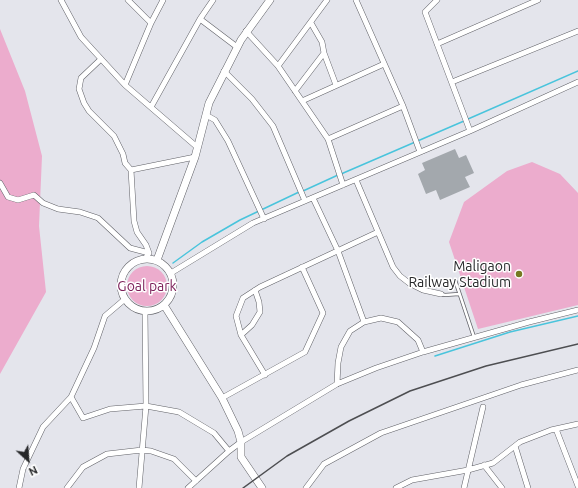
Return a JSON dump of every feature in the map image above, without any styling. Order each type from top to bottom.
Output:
[{"type":"street","points":[[61,0],[81,37],[125,85],[197,147]]},
{"type":"street","points":[[128,0],[151,23]]},
{"type":"street","points":[[125,85],[151,23],[163,0]]},
{"type":"street","points":[[150,107],[200,19],[213,0]]},
{"type":"street","points":[[157,260],[195,157],[209,102],[246,31],[270,0]]},
{"type":"street","points":[[278,66],[327,0]]},
{"type":"street","points":[[356,0],[403,106],[420,152]]},
{"type":"street","points":[[437,0],[424,12],[470,131]]},
{"type":"street","points":[[437,44],[538,0]]},
{"type":"street","points":[[200,19],[237,47]]},
{"type":"street","points":[[311,23],[322,42],[324,53],[336,85]]},
{"type":"street","points":[[246,31],[278,66],[328,139],[343,185]]},
{"type":"street","points":[[452,82],[578,31]]},
{"type":"street","points":[[295,91],[324,53]]},
{"type":"street","points":[[101,59],[81,78],[79,89],[89,111],[114,136],[123,154],[125,163],[132,170],[134,221],[137,232],[146,245],[147,256]]},
{"type":"street","points":[[302,101],[384,64]]},
{"type":"street","points":[[224,71],[252,98],[273,126],[305,202]]},
{"type":"street","points":[[170,273],[253,223],[470,131],[578,82]]},
{"type":"street","points":[[328,139],[403,106]]},
{"type":"street","points":[[206,115],[215,120],[228,141],[264,219]]},
{"type":"street","points":[[132,170],[195,157]]},
{"type":"street","points":[[356,180],[394,268],[400,276],[409,283],[424,290],[441,294]]},
{"type":"street","points":[[0,183],[8,197],[18,200],[34,195],[43,203],[58,209],[80,212],[98,218],[130,248],[157,260],[167,267],[173,281],[173,290],[170,298],[159,309],[145,311],[131,306],[125,299],[122,294],[121,280],[123,274],[132,263],[147,256]]},
{"type":"street","points":[[313,198],[338,251],[364,322]]},
{"type":"street","points":[[265,374],[241,335],[236,316],[243,298],[255,290],[302,267],[378,232]]},
{"type":"street","points":[[222,398],[305,352],[323,313],[302,267]]},
{"type":"street","points":[[241,335],[252,325],[260,312],[259,302],[255,290]]},
{"type":"street","points":[[19,488],[23,469],[43,427],[71,397],[94,348],[105,316],[125,299]]},
{"type":"street","points":[[164,305],[222,398],[238,431],[241,442],[241,458],[262,488]]},
{"type":"street","points":[[188,488],[241,442],[337,384],[376,368],[423,352],[578,310]]},
{"type":"street","points":[[139,488],[146,406],[145,311]]},
{"type":"street","points":[[337,384],[338,363],[341,347],[350,331],[364,322],[381,318],[398,322],[418,340],[423,352]]},
{"type":"street","points":[[306,488],[324,464],[381,433],[521,385],[578,370]]},
{"type":"street","points":[[71,397],[83,418],[110,409],[146,406],[179,412],[214,433],[229,451]]},
{"type":"street","points":[[464,488],[483,407]]},
{"type":"street","points":[[396,488],[412,480],[468,470],[493,462],[520,442],[556,429],[578,424]]},
{"type":"street","points":[[556,429],[578,486]]},
{"type":"street","points":[[515,446],[528,488]]},
{"type":"street","points":[[67,488],[83,467],[107,454],[142,450],[152,451],[174,459],[196,481]]},
{"type":"street","points":[[484,465],[502,488]]},
{"type":"lane","points":[[455,280],[474,337]]},
{"type":"lane","points":[[441,294],[459,294]]},
{"type":"green space","points":[[0,29],[25,91],[42,156],[39,226],[46,292],[0,374]]},
{"type":"green space","name":"Maligaon Railway Stadium","points":[[532,162],[560,174],[578,193],[578,305],[478,329],[449,242],[464,202],[507,171]]},
{"type":"green space","name":"Goal park","points":[[147,266],[155,268],[161,272],[165,278],[167,286],[165,294],[161,300],[155,304],[147,306],[139,304],[133,300],[129,294],[127,286],[129,278],[133,272],[139,268]]},
{"type":"building","points":[[455,149],[459,158],[466,155],[474,173],[465,177],[470,187],[440,200],[436,190],[426,194],[418,174],[425,170],[422,163]]},
{"type":"waterway","points":[[468,119],[578,71]]},
{"type":"waterway","points":[[341,174],[464,121]]},
{"type":"waterway","points":[[303,191],[338,175]]},
{"type":"waterway","points":[[173,263],[202,242],[240,220],[299,192]]},
{"type":"waterway","points":[[435,356],[510,332],[578,316]]},
{"type":"railway","points":[[243,488],[287,456],[349,421],[410,391],[486,366],[578,344]]},
{"type":"place","name":"Maligaon Railway Stadium","points":[[519,274]]}]
